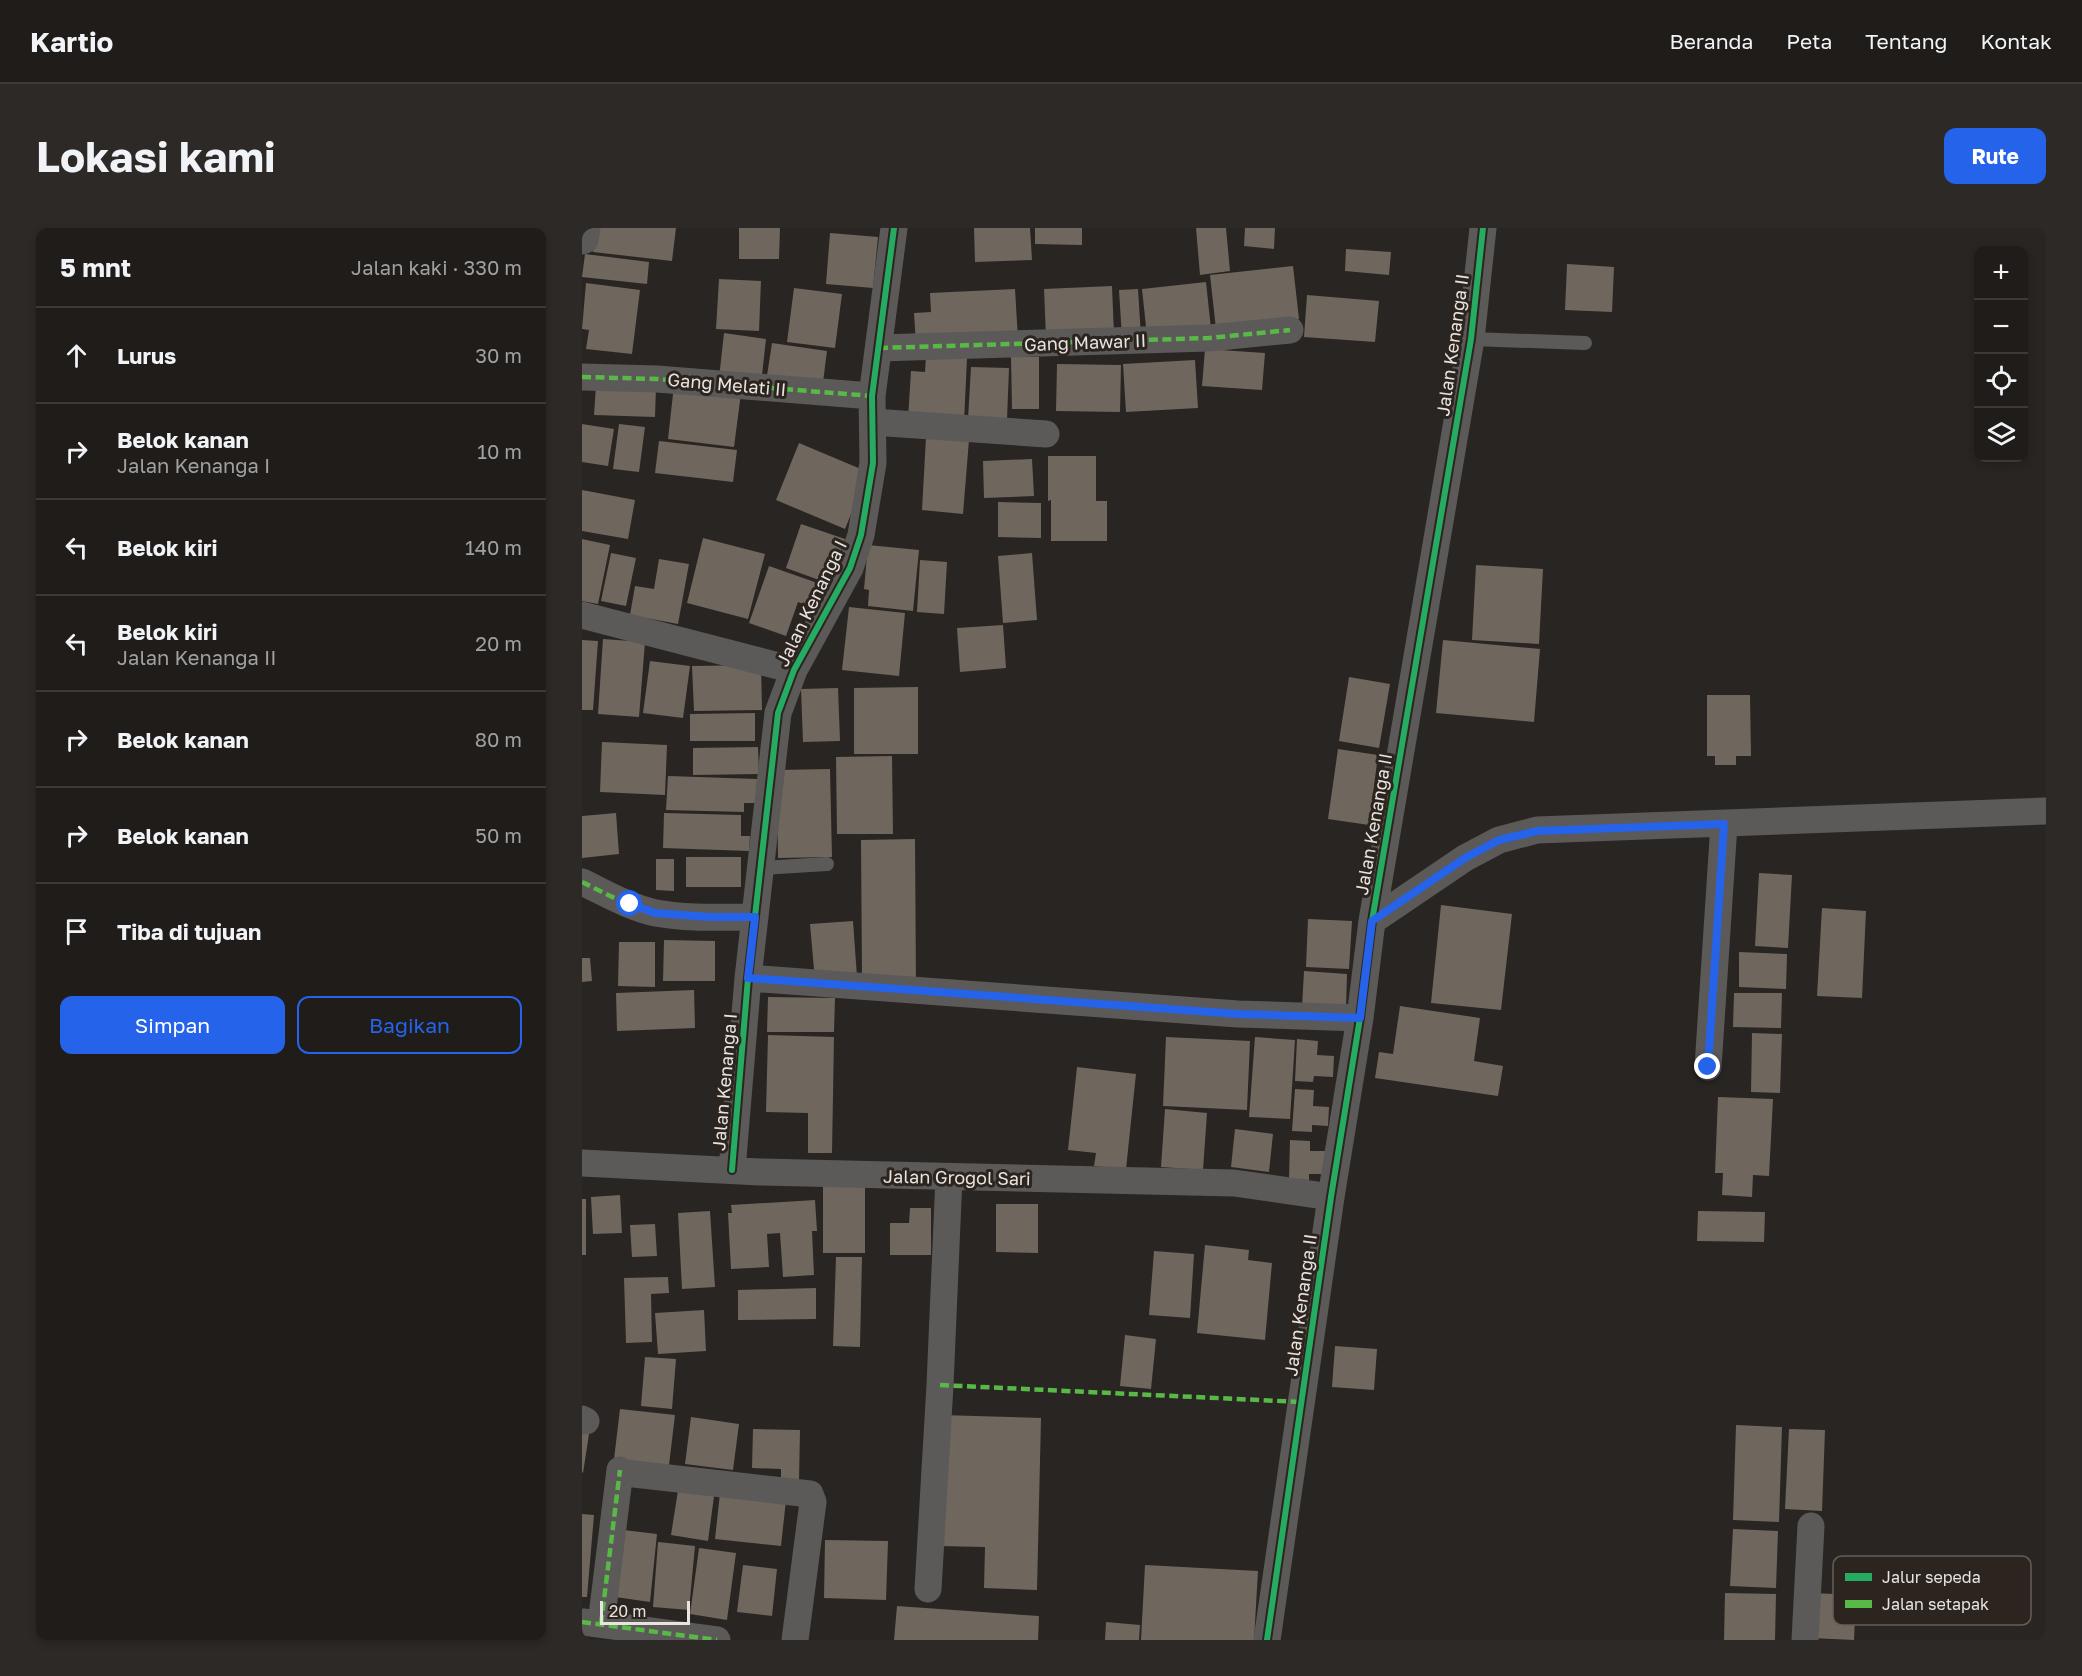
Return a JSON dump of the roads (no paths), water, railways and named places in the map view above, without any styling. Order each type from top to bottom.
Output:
[{"type":"street","points":[[582,241],[585,240],[587,228]]},
{"type":"street","name":"Jalan Kenanga I","points":[[732,1170],[748,978],[778,713],[794,670],[850,568],[861,535],[873,463],[873,409],[894,228]]},
{"type":"street","name":"Jalan Kenanga II","points":[[1267,1640],[1331,1197],[1360,1018],[1372,921],[1471,339],[1483,228]]},
{"type":"street","name":"Gang Mawar II","points":[[879,348],[1209,338],[1290,330]]},
{"type":"street","name":"Gang Melati II","points":[[582,377],[657,379],[1046,434]]},
{"type":"street","points":[[582,615],[794,670]]},
{"type":"street","points":[[1372,921],[1465,858],[1499,840],[1537,831],[2046,811]]},
{"type":"street","points":[[1708,1067],[1724,824]]},
{"type":"street","points":[[582,882],[655,913],[755,917]]},
{"type":"street","points":[[748,978],[1238,1014],[1360,1018]]},
{"type":"street","name":"Jalan Grogol Sari","points":[[582,1163],[949,1177],[1234,1183],[1331,1197]]},
{"type":"street","points":[[928,1589],[949,1177]]},
{"type":"street","points":[[717,1640],[591,1623],[620,1470],[625,1473],[810,1494],[813,1502],[795,1640]]},
{"type":"street","points":[[1805,1640],[1811,1526]]},
{"type":"lane","points":[[1471,339],[1585,343]]},
{"type":"lane","points":[[761,868],[827,864]]}]
